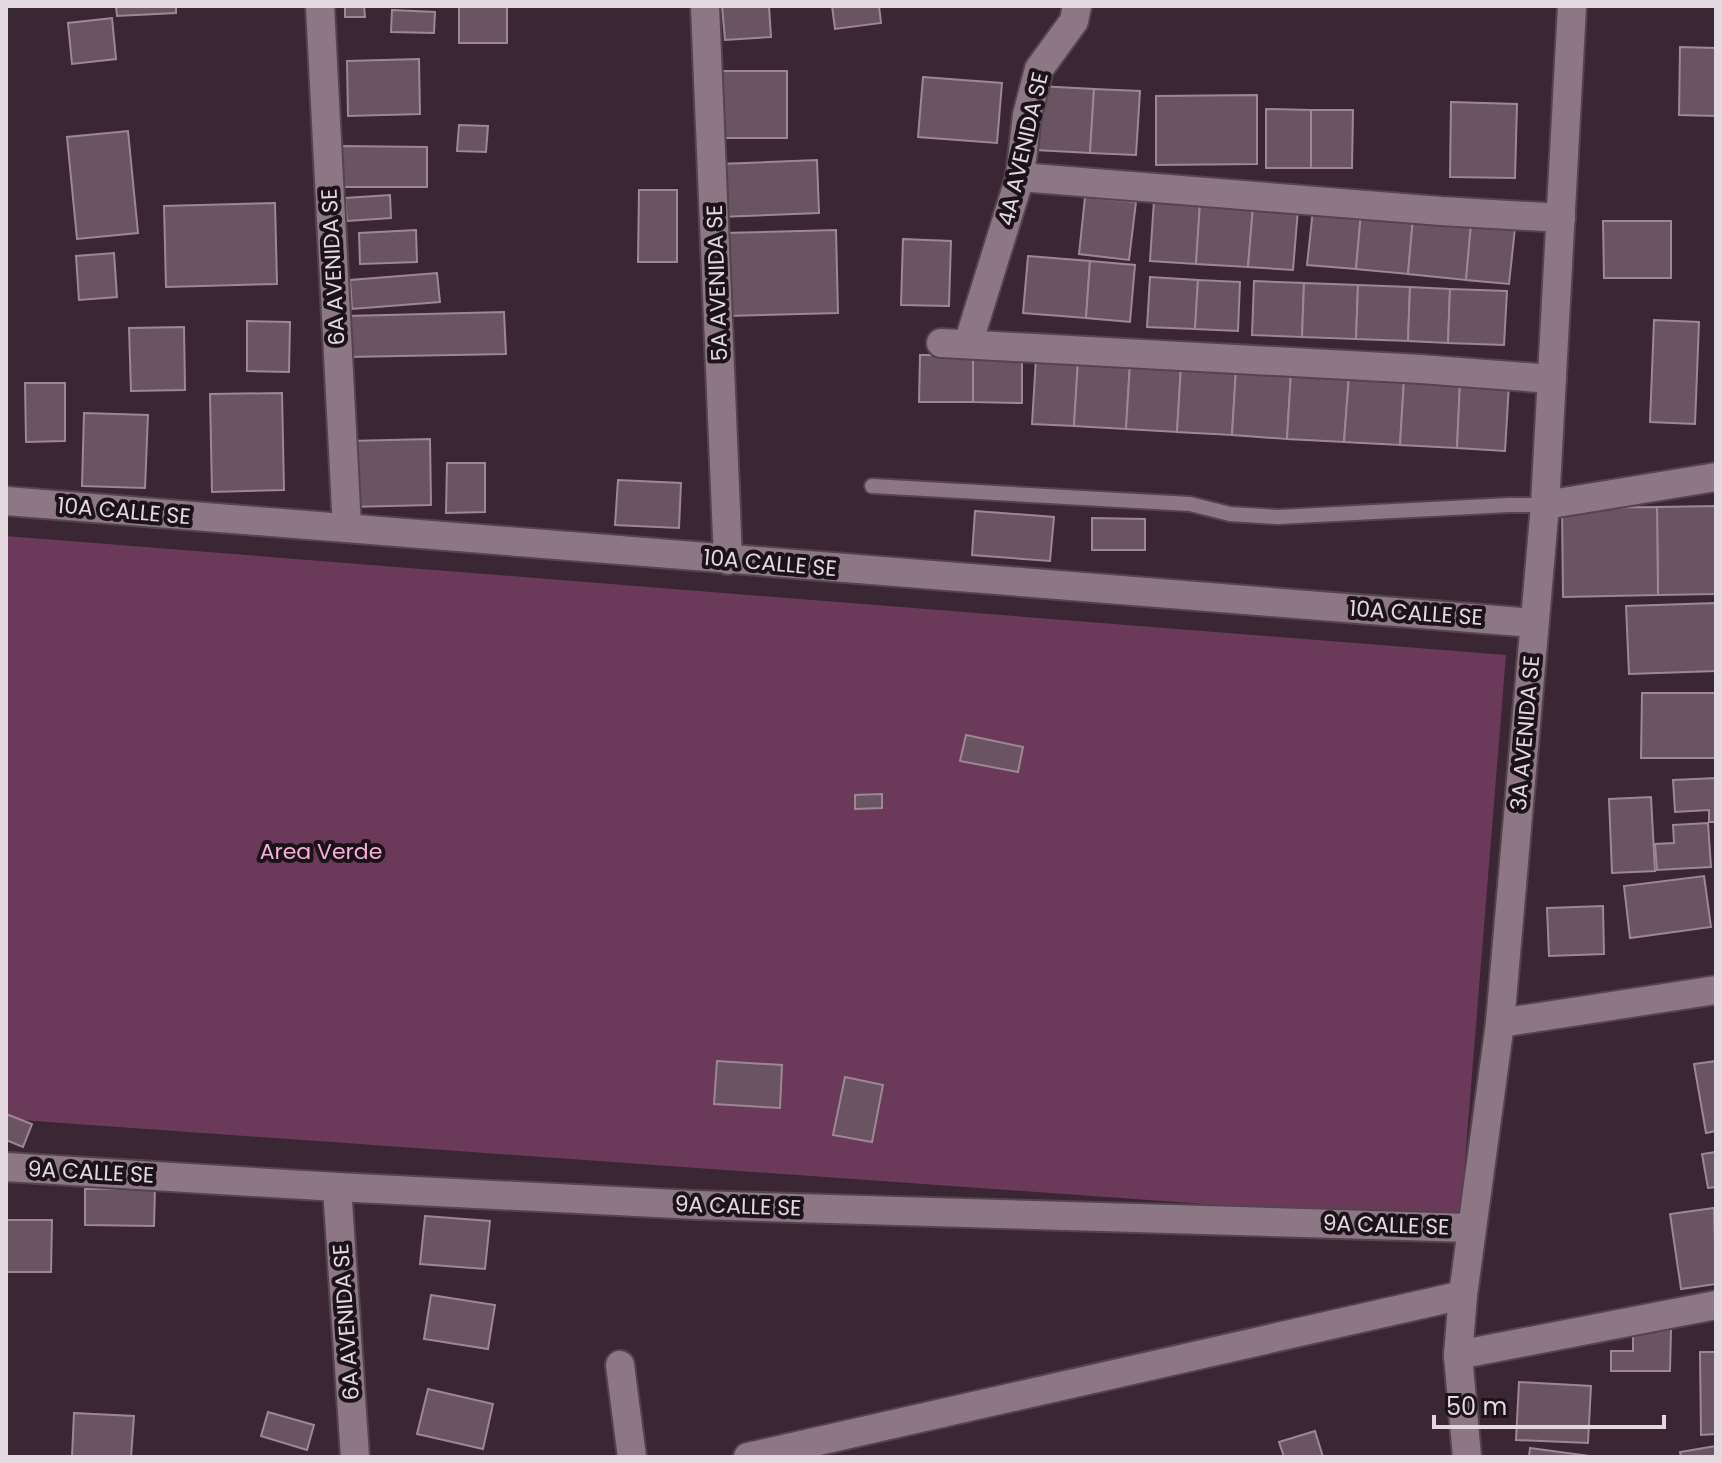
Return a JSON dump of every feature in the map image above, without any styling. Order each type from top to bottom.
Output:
[{"type":"street","name":"6A AVENIDA SE","points":[[320,6],[347,528]]},
{"type":"street","name":"5A AVENIDA SE","points":[[705,6],[728,560]]},
{"type":"street","name":"4A AVENIDA SE","points":[[1077,6],[1074,21],[1039,69],[1027,115],[1020,177],[954,344],[1552,379]]},
{"type":"street","name":"3A AVENIDA SE","points":[[1467,1457],[1458,1355],[1471,1228],[1500,1023],[1545,505],[1572,6]]},
{"type":"street","points":[[1020,177],[1561,218]]},
{"type":"street","points":[[1545,505],[1716,477]]},
{"type":"street","name":"10A CALLE SE","points":[[6,501],[1534,623]]},
{"type":"street","points":[[1500,1023],[1716,990]]},
{"type":"street","name":"9A CALLE SE","points":[[6,1167],[696,1205],[1471,1228]]},
{"type":"street","name":"6A AVENIDA SE","points":[[337,1187],[355,1457]]},
{"type":"street","points":[[748,1457],[1463,1295]]},
{"type":"street","points":[[1458,1355],[1716,1305]]},
{"type":"street","points":[[620,1365],[632,1457]]},
{"type":"lane","points":[[872,486],[1190,504],[1230,514],[1278,517],[1545,505]]},
{"type":"green space","name":"Area Verde","points":[[6,536],[1506,655],[1460,1222],[6,1119]]},
{"type":"building","points":[[116,6],[176,6],[176,13],[117,16]]},
{"type":"building","points":[[345,6],[364,6],[365,17],[345,17]]},
{"type":"building","points":[[459,6],[507,6],[507,43],[459,43]]},
{"type":"building","points":[[722,6],[769,6],[771,37],[725,40]]},
{"type":"building","points":[[832,6],[879,6],[881,23],[835,29]]},
{"type":"building","points":[[392,10],[435,12],[434,33],[391,32]]},
{"type":"building","points":[[112,18],[116,59],[72,64],[68,23]]},
{"type":"building","points":[[1680,47],[1716,48],[1716,116],[1679,115]]},
{"type":"building","points":[[419,59],[420,114],[348,116],[347,61]]},
{"type":"building","points":[[717,71],[787,71],[787,138],[716,138]]},
{"type":"building","points":[[923,77],[1002,83],[997,143],[918,137]]},
{"type":"building","points":[[1038,86],[1094,89],[1090,153],[1035,150]]},
{"type":"building","points":[[1094,89],[1140,91],[1136,155],[1090,153]]},
{"type":"building","points":[[1257,95],[1257,164],[1156,165],[1156,96]]},
{"type":"building","points":[[1451,102],[1517,104],[1515,178],[1450,177]]},
{"type":"building","points":[[1266,109],[1311,110],[1311,168],[1266,168]]},
{"type":"building","points":[[1311,110],[1353,110],[1352,168],[1311,168]]},
{"type":"building","points":[[459,125],[488,126],[486,152],[457,151]]},
{"type":"building","points":[[128,131],[138,233],[77,239],[67,137]]},
{"type":"building","points":[[341,146],[427,147],[427,187],[341,187]]},
{"type":"building","points":[[817,160],[819,213],[720,217],[718,164]]},
{"type":"building","points":[[639,190],[677,190],[677,262],[638,262]]},
{"type":"building","points":[[390,195],[391,218],[347,221],[345,198]]},
{"type":"building","points":[[1085,197],[1136,202],[1129,260],[1079,254]]},
{"type":"building","points":[[1154,200],[1200,203],[1196,264],[1150,261]]},
{"type":"building","points":[[275,203],[277,284],[166,287],[164,206]]},
{"type":"building","points":[[1200,203],[1253,206],[1248,267],[1196,264]]},
{"type":"building","points":[[1253,206],[1298,209],[1293,270],[1248,267]]},
{"type":"building","points":[[1313,209],[1361,213],[1356,269],[1307,265]]},
{"type":"building","points":[[1361,213],[1413,218],[1408,274],[1356,269]]},
{"type":"building","points":[[1413,218],[1471,224],[1466,280],[1408,274]]},
{"type":"building","points":[[1603,221],[1671,221],[1671,278],[1604,278]]},
{"type":"building","points":[[1471,224],[1515,228],[1509,284],[1466,280]]},
{"type":"building","points":[[416,230],[417,262],[360,264],[359,233]]},
{"type":"building","points":[[836,230],[838,313],[727,316],[725,233]]},
{"type":"building","points":[[903,239],[951,241],[949,306],[901,305]]},
{"type":"building","points":[[114,253],[117,297],[79,300],[76,256]]},
{"type":"building","points":[[1028,256],[1090,261],[1086,318],[1023,313]]},
{"type":"building","points":[[1090,261],[1135,265],[1130,322],[1086,318]]},
{"type":"building","points":[[437,273],[440,302],[352,309],[350,280]]},
{"type":"building","points":[[1150,277],[1198,280],[1195,329],[1147,327]]},
{"type":"building","points":[[1198,280],[1240,282],[1238,331],[1195,329]]},
{"type":"building","points":[[1254,281],[1304,283],[1302,337],[1252,335]]},
{"type":"building","points":[[1304,283],[1358,285],[1356,339],[1302,337]]},
{"type":"building","points":[[1358,285],[1410,287],[1408,341],[1356,339]]},
{"type":"building","points":[[1410,287],[1450,289],[1448,343],[1408,341]]},
{"type":"building","points":[[1450,289],[1507,291],[1504,345],[1448,343]]},
{"type":"building","points":[[504,312],[506,354],[348,357],[347,316]]},
{"type":"building","points":[[1654,320],[1699,322],[1695,424],[1650,422]]},
{"type":"building","points":[[247,321],[290,322],[289,372],[247,371]]},
{"type":"building","points":[[184,327],[185,390],[131,391],[129,328]]},
{"type":"building","points":[[920,355],[973,355],[973,402],[919,402]]},
{"type":"building","points":[[973,355],[1022,355],[1022,403],[973,402]]},
{"type":"building","points":[[1036,358],[1078,360],[1074,426],[1032,424]]},
{"type":"building","points":[[1078,360],[1130,363],[1126,429],[1074,426]]},
{"type":"building","points":[[1130,363],[1181,366],[1177,432],[1126,429]]},
{"type":"building","points":[[1181,366],[1236,369],[1232,435],[1177,432]]},
{"type":"building","points":[[1236,369],[1291,372],[1287,439],[1232,435]]},
{"type":"building","points":[[1291,372],[1349,375],[1344,442],[1287,439]]},
{"type":"building","points":[[1349,375],[1404,379],[1400,445],[1344,442]]},
{"type":"building","points":[[1404,379],[1460,382],[1457,448],[1400,445]]},
{"type":"building","points":[[1460,382],[1509,384],[1505,451],[1457,448]]},
{"type":"building","points":[[25,383],[65,383],[65,441],[26,442]]},
{"type":"building","points":[[282,393],[284,490],[212,492],[210,394]]},
{"type":"building","points":[[84,413],[148,415],[145,488],[82,486]]},
{"type":"building","points":[[430,439],[431,505],[349,507],[349,441]]},
{"type":"building","points":[[447,463],[485,463],[485,512],[446,513]]},
{"type":"building","points":[[618,480],[681,483],[679,528],[615,525]]},
{"type":"building","points":[[1716,506],[1716,594],[1658,595],[1657,507]]},
{"type":"building","points":[[1657,507],[1658,595],[1563,597],[1562,508]]},
{"type":"building","points":[[975,511],[1054,517],[1050,561],[972,555]]},
{"type":"building","points":[[1092,518],[1145,519],[1145,550],[1092,550]]},
{"type":"building","points":[[1716,603],[1716,671],[1629,674],[1626,606]]},
{"type":"building","points":[[1642,693],[1716,693],[1716,758],[1641,758]]},
{"type":"building","points":[[966,735],[1023,747],[1018,772],[960,761]]},
{"type":"building","points":[[1716,778],[1716,822],[1709,822],[1709,810],[1675,812],[1673,780]]},
{"type":"building","points":[[882,794],[882,808],[855,809],[855,795]]},
{"type":"building","points":[[1651,797],[1655,871],[1612,873],[1609,799]]},
{"type":"building","points":[[1708,823],[1711,867],[1657,870],[1655,844],[1674,843],[1673,825]]},
{"type":"building","points":[[1704,876],[1711,927],[1630,938],[1624,886]]},
{"type":"building","points":[[1603,906],[1604,954],[1549,956],[1547,908]]},
{"type":"building","points":[[717,1061],[782,1065],[780,1108],[714,1104]]},
{"type":"building","points":[[1716,1061],[1716,1131],[1706,1133],[1694,1064]]},
{"type":"building","points":[[845,1077],[883,1085],[872,1142],[833,1135]]},
{"type":"building","points":[[6,1114],[32,1124],[23,1147],[6,1140]]},
{"type":"building","points":[[1716,1152],[1716,1187],[1708,1188],[1702,1154]]},
{"type":"building","points":[[155,1188],[154,1226],[85,1225],[85,1189]]},
{"type":"building","points":[[1714,1208],[1716,1284],[1681,1289],[1670,1214]]},
{"type":"building","points":[[425,1216],[490,1221],[485,1269],[420,1264]]},
{"type":"building","points":[[6,1220],[52,1220],[51,1272],[6,1272]]},
{"type":"building","points":[[431,1295],[495,1305],[488,1349],[424,1339]]},
{"type":"building","points":[[1633,1329],[1671,1329],[1670,1371],[1611,1371],[1611,1351],[1633,1351]]},
{"type":"building","points":[[1700,1352],[1716,1352],[1716,1434],[1701,1435]]},
{"type":"building","points":[[1519,1382],[1591,1386],[1588,1443],[1516,1440]]},
{"type":"building","points":[[428,1389],[493,1404],[483,1449],[417,1434]]},
{"type":"building","points":[[268,1412],[314,1425],[307,1450],[261,1436]]},
{"type":"building","points":[[74,1413],[134,1416],[131,1457],[72,1457]]},
{"type":"building","points":[[1315,1431],[1323,1457],[1284,1457],[1279,1442]]},
{"type":"building","points":[[1716,1446],[1716,1457],[1681,1457],[1680,1452]]},
{"type":"building","points":[[1530,1448],[1597,1457],[1529,1457]]}]
